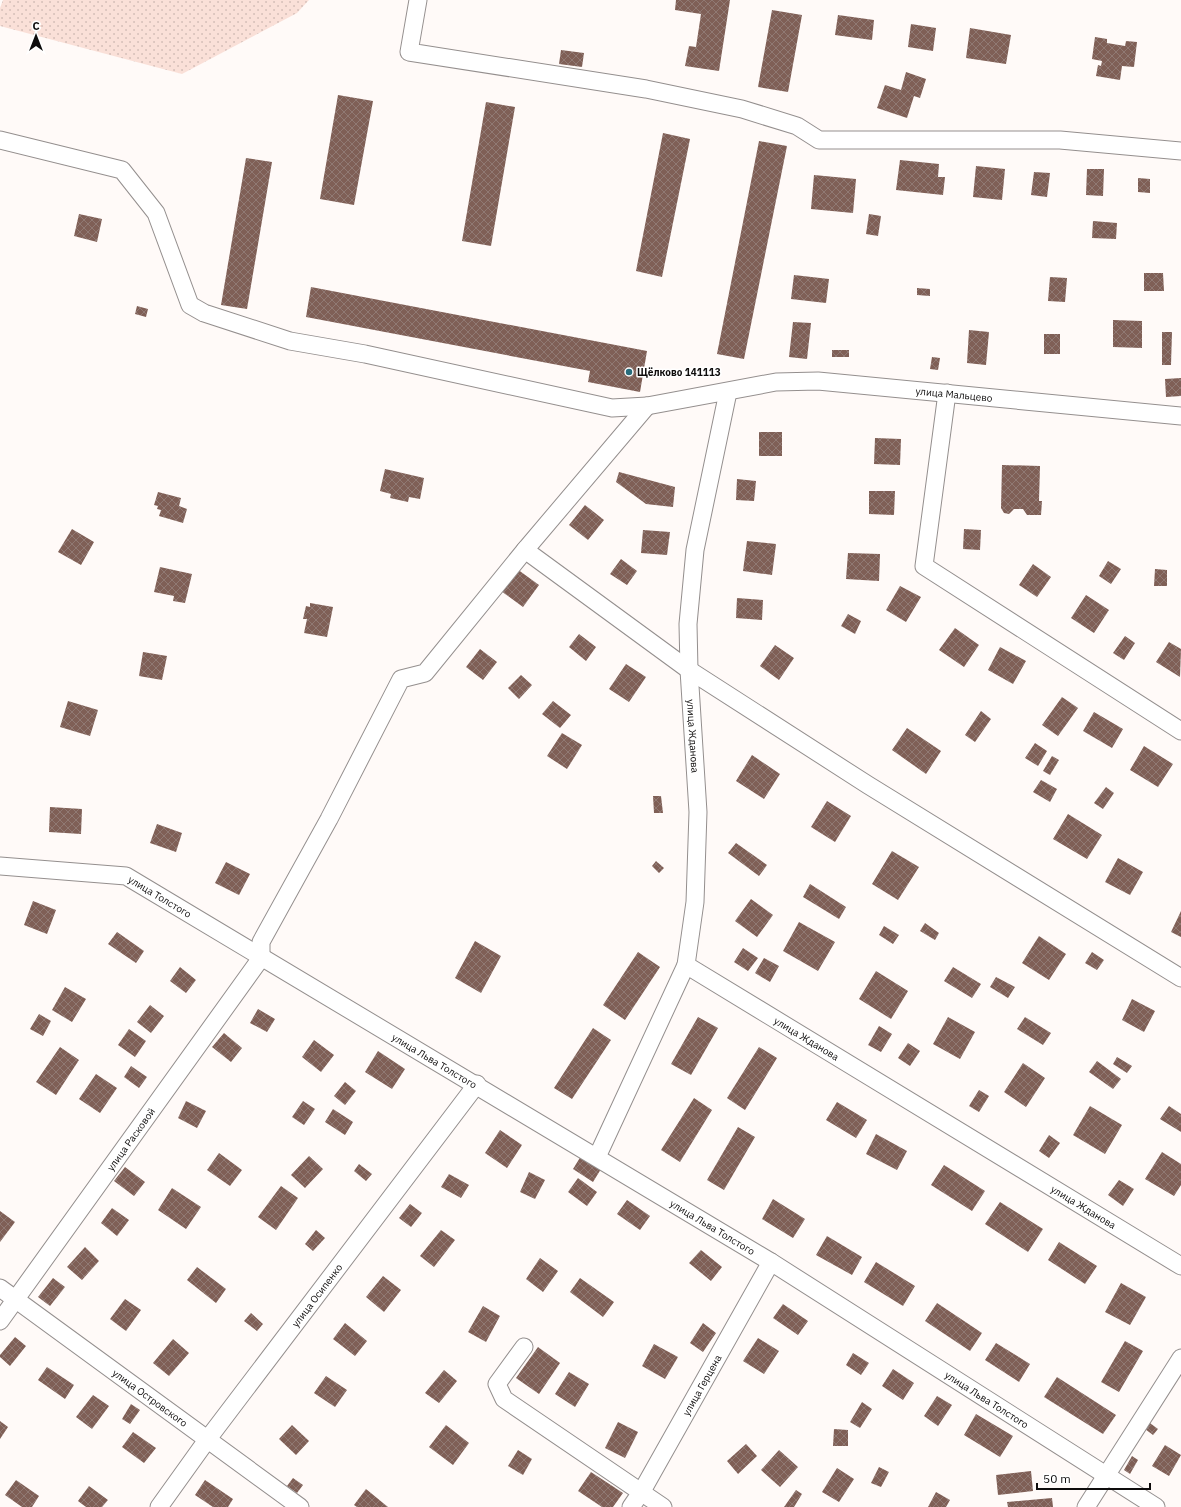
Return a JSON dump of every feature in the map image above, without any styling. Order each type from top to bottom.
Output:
[{"type":"street","points":[[418,0],[409,52],[465,62],[646,89],[742,109],[797,126],[819,140],[1060,140],[1181,151]]},
{"type":"street","name":"улица Мальцево","points":[[0,140],[122,170],[156,213],[190,305],[204,313],[290,341],[365,354],[612,408],[647,406],[776,382],[818,381],[1181,416]]},
{"type":"street","name":"улица Жданова","points":[[728,392],[695,550],[688,624],[689,670],[698,812],[695,902],[686,965],[1181,1266]]},
{"type":"street","points":[[947,393],[924,566],[1181,731]]},
{"type":"street","points":[[261,958],[261,942],[329,819],[401,680],[425,673],[525,550],[647,406]]},
{"type":"street","points":[[525,550],[689,670],[868,785],[1181,978]]},
{"type":"street","name":"улица Толстого","points":[[0,866],[126,876],[261,958]]},
{"type":"street","name":"улица Льва Толстого","points":[[261,958],[476,1084],[771,1262],[1106,1477],[1156,1507]]},
{"type":"street","name":"улица Расковой","points":[[0,1321],[261,958]]},
{"type":"street","points":[[597,1157],[686,965]]},
{"type":"street","name":"улица Осипенко","points":[[159,1507],[207,1440],[476,1084]]},
{"type":"street","name":"улица Герцена","points":[[631,1507],[642,1491],[771,1262]]},
{"type":"street","name":"улица Островского","points":[[0,1288],[300,1507]]},
{"type":"street","points":[[524,1347],[497,1384],[504,1399],[642,1491],[663,1507]]},
{"type":"street","points":[[1086,1507],[1181,1358]]},
{"type":"shaded area","points":[[3,0],[309,0],[297,13],[182,74],[0,26],[0,8]]},
{"type":"building","points":[[676,0],[730,0],[719,71],[685,66],[689,46],[696,47],[701,14],[675,10]]},
{"type":"building","points":[[772,10],[802,15],[788,92],[758,87]]},
{"type":"building","points":[[838,15],[874,20],[872,40],[835,35]]},
{"type":"building","points":[[911,24],[936,28],[933,51],[908,47]]},
{"type":"building","points":[[970,28],[1011,35],[1006,64],[966,58]]},
{"type":"building","points":[[1095,37],[1107,39],[1107,43],[1125,46],[1126,41],[1137,42],[1134,67],[1122,66],[1120,80],[1096,76],[1098,65],[1101,66],[1102,61],[1092,59]]},
{"type":"building","points":[[561,50],[584,53],[582,67],[559,64]]},
{"type":"building","points":[[906,72],[926,79],[920,98],[914,96],[907,118],[877,108],[885,85],[901,90]]},
{"type":"building","points":[[338,95],[373,101],[354,205],[320,199]]},
{"type":"building","points":[[486,102],[515,107],[491,246],[462,241]]},
{"type":"building","points":[[663,133],[690,139],[662,277],[636,271]]},
{"type":"building","points":[[759,141],[787,146],[744,359],[717,354]]},
{"type":"building","points":[[246,158],[272,162],[247,309],[221,305]]},
{"type":"building","points":[[900,160],[939,164],[938,177],[945,177],[943,195],[896,190]]},
{"type":"building","points":[[976,166],[1005,169],[1002,200],[973,197]]},
{"type":"building","points":[[1087,169],[1104,169],[1103,196],[1086,195]]},
{"type":"building","points":[[1034,172],[1050,173],[1047,197],[1031,195]]},
{"type":"building","points":[[814,175],[856,179],[853,213],[811,209]]},
{"type":"building","points":[[1138,178],[1150,179],[1150,193],[1138,192]]},
{"type":"building","points":[[79,214],[102,219],[97,242],[74,236]]},
{"type":"building","points":[[869,214],[881,216],[878,236],[866,234]]},
{"type":"building","points":[[1093,221],[1117,223],[1116,239],[1092,238]]},
{"type":"building","points":[[1144,273],[1163,273],[1164,291],[1144,291]]},
{"type":"building","points":[[794,275],[829,279],[826,303],[791,299]]},
{"type":"building","points":[[1050,277],[1067,278],[1065,302],[1048,301]]},
{"type":"building","points":[[311,287],[647,351],[640,392],[588,382],[590,371],[306,317]]},
{"type":"building","points":[[917,288],[930,289],[930,296],[917,295]]},
{"type":"building","points":[[137,306],[148,309],[146,317],[135,314]]},
{"type":"building","points":[[1113,320],[1142,321],[1142,348],[1113,347]]},
{"type":"building","points":[[793,322],[811,323],[807,359],[789,357]]},
{"type":"building","points":[[969,330],[989,332],[986,365],[967,363]]},
{"type":"building","points":[[1162,332],[1172,332],[1171,365],[1162,365]]},
{"type":"building","points":[[1044,334],[1060,334],[1060,354],[1044,354]]},
{"type":"building","points":[[832,350],[849,350],[849,357],[832,357]]},
{"type":"building","points":[[932,357],[940,358],[938,370],[930,369]]},
{"type":"building","points":[[1181,378],[1181,396],[1166,397],[1165,379]]},
{"type":"building","points":[[759,432],[782,432],[782,456],[759,456]]},
{"type":"building","points":[[875,438],[901,439],[900,465],[874,464]]},
{"type":"building","points":[[1002,465],[1040,466],[1039,501],[1042,501],[1041,515],[1027,515],[1023,509],[1014,509],[1009,514],[1004,513],[1001,508]]},
{"type":"building","points":[[385,469],[424,478],[420,499],[409,497],[408,502],[390,498],[391,494],[380,491]]},
{"type":"building","points":[[619,472],[675,487],[673,507],[646,504],[616,482]]},
{"type":"building","points":[[737,479],[756,481],[754,501],[736,500]]},
{"type":"building","points":[[869,491],[895,491],[894,515],[869,514]]},
{"type":"building","points":[[158,492],[181,498],[179,506],[187,509],[183,523],[159,516],[161,510],[157,509],[158,506],[154,505]]},
{"type":"building","points":[[585,505],[604,520],[588,540],[569,525]]},
{"type":"building","points":[[72,529],[94,542],[81,565],[58,552]]},
{"type":"building","points":[[964,529],[981,530],[980,550],[963,549]]},
{"type":"building","points":[[643,530],[670,532],[667,555],[641,553]]},
{"type":"building","points":[[747,541],[776,544],[772,575],[743,571]]},
{"type":"building","points":[[848,553],[880,554],[879,581],[846,579]]},
{"type":"building","points":[[621,559],[637,571],[627,585],[610,574]]},
{"type":"building","points":[[1108,561],[1121,569],[1111,584],[1099,576]]},
{"type":"building","points":[[1033,564],[1051,577],[1037,597],[1019,585]]},
{"type":"building","points":[[160,567],[192,574],[185,603],[173,601],[174,596],[154,592]]},
{"type":"building","points":[[517,569],[539,585],[523,607],[501,591]]},
{"type":"building","points":[[1155,569],[1167,570],[1167,586],[1154,586]]},
{"type":"building","points":[[900,586],[921,597],[906,622],[886,610]]},
{"type":"building","points":[[1086,595],[1109,610],[1094,633],[1071,618]]},
{"type":"building","points":[[737,598],[763,600],[762,620],[736,618]]},
{"type":"building","points":[[310,603],[333,607],[327,637],[304,633],[307,619],[303,619],[306,606],[310,607]]},
{"type":"building","points":[[848,614],[861,621],[855,634],[841,626]]},
{"type":"building","points":[[955,628],[979,645],[964,667],[939,650]]},
{"type":"building","points":[[579,634],[596,647],[586,661],[569,647]]},
{"type":"building","points":[[1125,636],[1135,643],[1124,660],[1113,653]]},
{"type":"building","points":[[1169,642],[1181,649],[1180,677],[1156,662]]},
{"type":"building","points":[[775,645],[794,658],[779,680],[760,666]]},
{"type":"building","points":[[1000,647],[1026,661],[1013,684],[988,670]]},
{"type":"building","points":[[480,649],[497,662],[483,680],[466,667]]},
{"type":"building","points":[[143,652],[167,656],[162,680],[139,676]]},
{"type":"building","points":[[626,664],[646,677],[629,702],[609,689]]},
{"type":"building","points":[[521,675],[532,685],[519,699],[508,688]]},
{"type":"building","points":[[1062,697],[1078,708],[1058,736],[1042,725]]},
{"type":"building","points":[[68,701],[98,710],[90,736],[60,727]]},
{"type":"building","points":[[553,701],[571,715],[560,728],[542,714]]},
{"type":"building","points":[[981,711],[991,719],[975,742],[965,735]]},
{"type":"building","points":[[1094,712],[1123,729],[1112,748],[1083,731]]},
{"type":"building","points":[[907,728],[941,751],[926,774],[892,750]]},
{"type":"building","points":[[562,733],[582,745],[567,769],[547,756]]},
{"type":"building","points":[[1035,743],[1047,751],[1038,766],[1025,758]]},
{"type":"building","points":[[1144,746],[1173,764],[1158,787],[1130,770]]},
{"type":"building","points":[[752,755],[780,774],[764,799],[736,781]]},
{"type":"building","points":[[1052,756],[1059,760],[1050,775],[1043,771]]},
{"type":"building","points":[[1041,780],[1057,789],[1050,802],[1033,792]]},
{"type":"building","points":[[1106,787],[1114,793],[1103,809],[1094,803]]},
{"type":"building","points":[[653,796],[661,796],[663,813],[654,813]]},
{"type":"building","points":[[827,801],[851,816],[835,842],[811,827]]},
{"type":"building","points":[[50,807],[82,809],[81,834],[49,832]]},
{"type":"building","points":[[1068,814],[1102,835],[1087,859],[1053,839]]},
{"type":"building","points":[[157,824],[182,833],[176,852],[150,843]]},
{"type":"building","points":[[736,843],[767,865],[759,876],[728,853]]},
{"type":"building","points":[[892,851],[919,867],[898,900],[872,884]]},
{"type":"building","points":[[1118,858],[1143,872],[1130,895],[1105,882]]},
{"type":"building","points":[[656,861],[664,868],[659,873],[652,866]]},
{"type":"building","points":[[226,862],[250,874],[239,895],[215,883]]},
{"type":"building","points":[[810,884],[846,907],[839,919],[803,897]]},
{"type":"building","points":[[751,899],[773,915],[757,937],[735,921]]},
{"type":"building","points":[[33,901],[56,910],[47,934],[24,925]]},
{"type":"building","points":[[1181,911],[1181,937],[1171,932]]},
{"type":"building","points":[[799,922],[835,942],[818,971],[783,951]]},
{"type":"building","points":[[925,923],[939,933],[935,940],[920,931]]},
{"type":"building","points":[[884,926],[899,935],[893,944],[879,935]]},
{"type":"building","points":[[117,932],[144,951],[136,963],[108,944]]},
{"type":"building","points":[[1039,936],[1066,954],[1049,980],[1022,963]]},
{"type":"building","points":[[475,941],[501,956],[481,993],[455,978]]},
{"type":"building","points":[[743,948],[758,958],[748,971],[734,962]]},
{"type":"building","points":[[638,952],[660,967],[625,1020],[603,1005]]},
{"type":"building","points":[[1092,952],[1104,960],[1097,970],[1085,963]]},
{"type":"building","points":[[764,958],[779,966],[770,982],[755,973]]},
{"type":"building","points":[[180,967],[196,980],[186,993],[170,981]]},
{"type":"building","points":[[953,967],[981,984],[972,998],[944,981]]},
{"type":"building","points":[[876,971],[908,991],[891,1019],[859,999]]},
{"type":"building","points":[[996,977],[1015,987],[1008,998],[990,987]]},
{"type":"building","points":[[65,987],[86,999],[72,1022],[52,1010]]},
{"type":"building","points":[[1132,999],[1155,1011],[1144,1032],[1122,1020]]},
{"type":"building","points":[[150,1005],[164,1016],[151,1033],[137,1022]]},
{"type":"building","points":[[258,1009],[275,1019],[267,1032],[250,1023]]},
{"type":"building","points":[[39,1014],[51,1021],[43,1036],[30,1029]]},
{"type":"building","points":[[698,1017],[718,1028],[691,1075],[671,1064]]},
{"type":"building","points":[[948,1017],[975,1032],[960,1059],[933,1044]]},
{"type":"building","points":[[1025,1017],[1051,1033],[1043,1045],[1017,1029]]},
{"type":"building","points":[[879,1026],[892,1034],[881,1052],[868,1045]]},
{"type":"building","points":[[593,1028],[611,1040],[572,1099],[554,1088]]},
{"type":"building","points":[[129,1029],[146,1041],[135,1057],[118,1045]]},
{"type":"building","points":[[224,1033],[242,1048],[231,1062],[212,1047]]},
{"type":"building","points":[[314,1040],[334,1055],[321,1072],[302,1057]]},
{"type":"building","points":[[908,1043],[920,1051],[910,1066],[898,1058]]},
{"type":"building","points":[[60,1047],[79,1060],[56,1095],[36,1082]]},
{"type":"building","points":[[759,1047],[777,1058],[745,1110],[727,1098]]},
{"type":"building","points":[[378,1051],[405,1069],[392,1089],[365,1072]]},
{"type":"building","points":[[1117,1057],[1132,1066],[1127,1073],[1113,1064]]},
{"type":"building","points":[[1097,1061],[1121,1079],[1113,1089],[1089,1072]]},
{"type":"building","points":[[1023,1063],[1045,1078],[1026,1107],[1004,1092]]},
{"type":"building","points":[[131,1066],[147,1077],[139,1088],[124,1077]]},
{"type":"building","points":[[96,1074],[117,1088],[100,1113],[79,1099]]},
{"type":"building","points":[[345,1082],[356,1091],[345,1105],[334,1096]]},
{"type":"building","points":[[979,1090],[989,1096],[979,1112],[969,1106]]},
{"type":"building","points":[[694,1098],[712,1110],[680,1162],[661,1150]]},
{"type":"building","points":[[186,1101],[206,1111],[197,1128],[178,1118]]},
{"type":"building","points":[[303,1101],[315,1109],[304,1125],[292,1117]]},
{"type":"building","points":[[837,1102],[867,1120],[856,1138],[826,1120]]},
{"type":"building","points":[[1090,1106],[1122,1125],[1105,1154],[1073,1135]]},
{"type":"building","points":[[1169,1106],[1181,1114],[1181,1132],[1160,1119]]},
{"type":"building","points":[[333,1109],[353,1122],[345,1135],[325,1122]]},
{"type":"building","points":[[738,1127],[755,1137],[724,1190],[707,1180]]},
{"type":"building","points":[[500,1130],[522,1145],[507,1168],[485,1153]]},
{"type":"building","points":[[876,1134],[907,1151],[897,1170],[866,1154]]},
{"type":"building","points":[[1049,1135],[1060,1143],[1049,1158],[1039,1151]]},
{"type":"building","points":[[1162,1152],[1181,1164],[1181,1185],[1174,1196],[1145,1179]]},
{"type":"building","points":[[219,1153],[242,1170],[230,1186],[207,1170]]},
{"type":"building","points":[[309,1156],[323,1169],[305,1188],[291,1175]]},
{"type":"building","points":[[581,1156],[601,1169],[593,1182],[573,1169]]},
{"type":"building","points":[[359,1164],[372,1174],[366,1181],[354,1171]]},
{"type":"building","points":[[944,1165],[985,1191],[972,1211],[931,1185]]},
{"type":"building","points":[[125,1167],[145,1182],[134,1196],[114,1181]]},
{"type":"building","points":[[529,1172],[545,1180],[535,1199],[520,1192]]},
{"type":"building","points":[[449,1174],[469,1185],[461,1198],[441,1187]]},
{"type":"building","points":[[578,1178],[597,1192],[587,1206],[568,1192]]},
{"type":"building","points":[[1119,1180],[1134,1189],[1123,1206],[1108,1195]]},
{"type":"building","points":[[281,1186],[298,1198],[276,1230],[258,1217]]},
{"type":"building","points":[[172,1188],[201,1207],[186,1229],[158,1210]]},
{"type":"building","points":[[773,1199],[805,1219],[793,1238],[762,1219]]},
{"type":"building","points":[[627,1200],[650,1216],[640,1230],[617,1214]]},
{"type":"building","points":[[1000,1202],[1043,1229],[1028,1252],[985,1224]]},
{"type":"building","points":[[410,1204],[422,1213],[411,1227],[399,1218]]},
{"type":"building","points":[[112,1208],[129,1220],[117,1236],[101,1223]]},
{"type":"building","points":[[0,1211],[15,1222],[0,1242]]},
{"type":"building","points":[[316,1230],[325,1238],[313,1251],[305,1244]]},
{"type":"building","points":[[441,1230],[455,1240],[434,1267],[420,1256]]},
{"type":"building","points":[[827,1236],[862,1257],[852,1275],[816,1255]]},
{"type":"building","points":[[1059,1242],[1097,1266],[1085,1284],[1048,1260]]},
{"type":"building","points":[[85,1247],[99,1261],[82,1280],[67,1267]]},
{"type":"building","points":[[701,1250],[722,1267],[711,1281],[689,1263]]},
{"type":"building","points":[[540,1258],[558,1271],[543,1292],[526,1279]]},
{"type":"building","points":[[876,1262],[915,1286],[903,1306],[864,1282]]},
{"type":"building","points":[[197,1267],[226,1289],[216,1303],[187,1280]]},
{"type":"building","points":[[383,1276],[401,1290],[384,1312],[366,1297]]},
{"type":"building","points":[[53,1278],[65,1287],[50,1306],[38,1297]]},
{"type":"building","points":[[580,1278],[614,1302],[603,1317],[570,1292]]},
{"type":"building","points":[[1121,1283],[1146,1297],[1130,1325],[1105,1312]]},
{"type":"building","points":[[125,1299],[141,1310],[126,1331],[110,1319]]},
{"type":"building","points":[[937,1303],[982,1333],[970,1351],[925,1321]]},
{"type":"building","points":[[783,1304],[808,1321],[798,1335],[773,1318]]},
{"type":"building","points":[[483,1306],[500,1316],[486,1342],[468,1332]]},
{"type":"building","points":[[251,1313],[263,1324],[257,1331],[244,1321]]},
{"type":"building","points":[[345,1323],[367,1341],[355,1356],[333,1339]]},
{"type":"building","points":[[703,1323],[716,1333],[703,1352],[690,1343]]},
{"type":"building","points":[[15,1337],[26,1346],[10,1366],[0,1357],[0,1355]]},
{"type":"building","points":[[758,1338],[779,1351],[764,1374],[743,1361]]},
{"type":"building","points":[[173,1339],[189,1353],[169,1376],[153,1363]]},
{"type":"building","points":[[1125,1341],[1143,1351],[1119,1392],[1101,1382]]},
{"type":"building","points":[[996,1343],[1030,1364],[1019,1382],[985,1360]]},
{"type":"building","points":[[654,1344],[678,1357],[665,1379],[642,1366]]},
{"type":"building","points":[[538,1347],[560,1363],[539,1394],[516,1378]]},
{"type":"building","points":[[853,1353],[869,1363],[861,1375],[846,1365]]},
{"type":"building","points":[[47,1367],[74,1385],[65,1399],[38,1380]]},
{"type":"building","points":[[893,1369],[914,1383],[903,1400],[882,1386]]},
{"type":"building","points":[[444,1370],[457,1381],[439,1403],[425,1393]]},
{"type":"building","points":[[569,1372],[589,1384],[575,1407],[555,1394]]},
{"type":"building","points":[[326,1376],[347,1390],[335,1407],[314,1393]]},
{"type":"building","points":[[1057,1377],[1116,1415],[1103,1434],[1044,1397]]},
{"type":"building","points":[[93,1395],[109,1406],[92,1429],[76,1417]]},
{"type":"building","points":[[937,1396],[952,1405],[938,1426],[924,1416]]},
{"type":"building","points":[[862,1402],[872,1409],[860,1428],[850,1422]]},
{"type":"building","points":[[131,1404],[140,1410],[130,1424],[122,1419]]},
{"type":"building","points":[[976,1414],[1013,1436],[1000,1457],[964,1435]]},
{"type":"building","points":[[0,1421],[8,1427],[0,1439]]},
{"type":"building","points":[[618,1422],[638,1432],[625,1458],[605,1448]]},
{"type":"building","points":[[1150,1423],[1158,1429],[1153,1435],[1145,1429]]},
{"type":"building","points":[[292,1425],[309,1441],[296,1455],[279,1439]]},
{"type":"building","points":[[446,1425],[469,1443],[453,1465],[429,1447]]},
{"type":"building","points":[[834,1429],[848,1430],[848,1446],[833,1446]]},
{"type":"building","points":[[133,1432],[156,1448],[144,1463],[122,1447]]},
{"type":"building","points":[[746,1444],[757,1456],[738,1474],[727,1461]]},
{"type":"building","points":[[1165,1445],[1181,1455],[1169,1476],[1152,1466]]},
{"type":"building","points":[[518,1450],[532,1459],[523,1475],[508,1466]]},
{"type":"building","points":[[779,1450],[798,1467],[780,1487],[761,1470]]},
{"type":"building","points":[[1132,1456],[1138,1460],[1130,1474],[1124,1470]]},
{"type":"building","points":[[879,1467],[889,1472],[881,1487],[871,1483]]},
{"type":"building","points":[[837,1468],[854,1479],[839,1502],[822,1492]]},
{"type":"building","points":[[1031,1471],[1033,1491],[998,1495],[996,1475]]},
{"type":"building","points":[[591,1472],[623,1493],[613,1507],[602,1507],[578,1491]]},
{"type":"building","points":[[293,1478],[303,1485],[297,1493],[287,1486]]},
{"type":"building","points":[[16,1480],[39,1496],[32,1507],[22,1507],[5,1495]]},
{"type":"building","points":[[205,1480],[233,1499],[228,1507],[213,1507],[195,1495]]},
{"type":"building","points":[[89,1486],[108,1500],[102,1507],[86,1507],[78,1501]]},
{"type":"building","points":[[366,1489],[388,1507],[357,1507],[354,1505]]},
{"type":"building","points":[[796,1490],[802,1494],[794,1507],[784,1507]]},
{"type":"building","points":[[936,1492],[950,1500],[946,1507],[928,1507]]},
{"type":"building","points":[[1052,1498],[1053,1507],[1008,1507],[1007,1502]]},
{"type":"place","name":"Щёлково 141113","points":[[629,372]]}]
